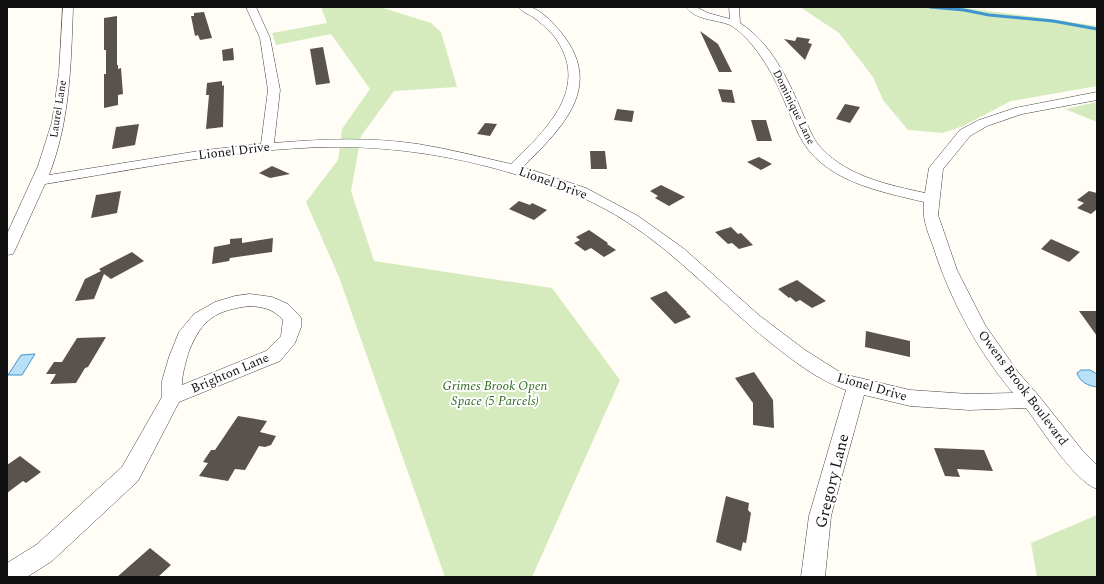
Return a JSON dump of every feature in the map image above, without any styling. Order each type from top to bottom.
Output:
[{"type":"street","name":"Laurel Lane","points":[[7,250],[40,182],[57,126],[68,7]]},
{"type":"street","points":[[251,7],[265,38],[274,90],[267,147]]},
{"type":"street","points":[[514,169],[540,144],[567,107],[575,78],[570,56],[561,38],[542,19],[523,7]]},
{"type":"street","name":"Dominique Lane","points":[[691,7],[698,12],[735,23],[757,44],[774,66],[806,135],[817,152],[830,164],[855,177],[891,189],[931,199]]},
{"type":"street","points":[[734,7],[735,23]]},
{"type":"street","name":"Owens Brook Boulevard","points":[[1097,96],[1019,111],[983,123],[965,133],[936,168],[930,215],[948,270],[977,328],[1011,377],[1031,400],[1074,456],[1097,480]]},
{"type":"street","name":"Lionel Drive","points":[[40,182],[205,154],[267,147],[328,143],[417,148],[461,156],[514,169],[581,191],[633,219],[677,252],[754,320],[798,355],[836,379],[857,386],[910,398],[969,402],[1031,400]]},
{"type":"street","name":"Brighton Lane","points":[[7,576],[44,553],[130,474],[172,397],[172,381],[178,357],[188,332],[200,318],[210,311],[235,302],[266,301],[282,308],[292,318],[292,327],[289,338],[273,356],[172,397]]},
{"type":"street","name":"Gregory Lane","points":[[813,577],[820,516],[857,386]]},
{"type":"green space","name":"Grimes Brook Open Space (5 Parcels)","points":[[321,7],[380,7],[431,23],[441,32],[457,87],[394,91],[361,136],[351,191],[374,261],[552,288],[620,380],[532,577],[445,577],[339,277],[306,202],[338,160],[342,129],[370,89],[331,34],[276,45],[272,33],[327,23]]},
{"type":"green space","points":[[800,7],[956,7],[1097,26],[1097,86],[1011,101],[963,126],[943,133],[908,130],[883,100],[873,77],[839,33]]},
{"type":"green space","points":[[1097,102],[1097,122],[1065,109]]},
{"type":"green space","points":[[1097,515],[1097,577],[1037,577],[1031,543]]},
{"type":"water","points":[[35,354],[22,375],[8,375],[21,355]]},
{"type":"water","points":[[1081,370],[1090,370],[1097,374],[1097,387],[1090,386],[1080,379],[1077,373]]},
{"type":"building","points":[[204,12],[212,38],[200,40],[198,35],[195,36],[191,16],[194,16],[194,13]]},
{"type":"building","points":[[117,16],[117,65],[118,69],[121,68],[123,94],[118,95],[118,105],[104,108],[106,50],[104,50],[104,18]]},
{"type":"building","points":[[700,31],[718,44],[732,72],[719,72]]},
{"type":"building","points":[[797,37],[810,39],[808,43],[812,44],[805,60],[784,39],[795,41]]},
{"type":"building","points":[[323,47],[330,83],[316,85],[310,49]]},
{"type":"building","points":[[233,48],[234,60],[223,61],[222,50]]},
{"type":"building","points":[[222,81],[222,86],[224,85],[223,127],[206,129],[209,95],[206,95],[207,83]]},
{"type":"building","points":[[718,89],[732,90],[735,103],[722,102]]},
{"type":"building","points":[[845,104],[860,107],[850,123],[836,119]]},
{"type":"building","points":[[617,109],[634,111],[632,122],[614,120]]},
{"type":"building","points":[[751,120],[766,120],[772,141],[757,141]]},
{"type":"building","points":[[485,123],[497,124],[490,136],[477,134]]},
{"type":"building","points":[[139,124],[135,145],[112,149],[116,127]]},
{"type":"building","points":[[590,151],[605,151],[607,169],[591,169]]},
{"type":"building","points":[[759,157],[772,164],[761,170],[747,162]]},
{"type":"building","points":[[272,166],[290,174],[270,178],[259,173]]},
{"type":"building","points":[[661,185],[685,197],[669,206],[655,198],[658,196],[650,191]]},
{"type":"building","points":[[121,191],[117,213],[91,218],[96,195]]},
{"type":"building","points":[[1089,191],[1097,193],[1097,209],[1091,214],[1077,208],[1084,203],[1077,200]]},
{"type":"building","points":[[519,201],[530,205],[532,203],[547,210],[534,220],[509,209]]},
{"type":"building","points":[[731,227],[738,234],[741,233],[753,245],[739,249],[732,243],[728,244],[715,232]]},
{"type":"building","points":[[589,230],[616,250],[604,257],[591,248],[585,251],[574,243],[580,240],[576,237]]},
{"type":"building","points":[[242,238],[242,243],[273,238],[272,252],[230,258],[229,261],[212,264],[214,247],[230,244],[230,239]]},
{"type":"building","points":[[1051,239],[1080,252],[1069,262],[1041,249]]},
{"type":"building","points":[[132,252],[144,261],[111,279],[104,274],[94,299],[75,301],[85,279],[101,271],[99,269]]},
{"type":"building","points":[[797,280],[826,301],[812,308],[800,300],[796,302],[778,289]]},
{"type":"building","points":[[666,291],[691,317],[675,324],[650,298]]},
{"type":"building","points":[[1079,311],[1097,311],[1097,336]]},
{"type":"building","points":[[866,331],[910,341],[910,357],[865,347]]},
{"type":"building","points":[[106,337],[88,367],[85,368],[76,383],[50,384],[56,374],[46,374],[54,362],[62,362],[77,338]]},
{"type":"building","points":[[754,372],[773,400],[774,428],[753,425],[753,403],[735,378]]},
{"type":"building","points":[[238,416],[267,421],[260,432],[276,436],[271,445],[265,447],[259,446],[245,470],[235,469],[228,481],[199,476],[208,463],[203,462],[211,450],[215,450]]},
{"type":"building","points":[[934,448],[984,450],[993,471],[957,469],[960,477],[945,476]]},
{"type":"building","points":[[20,456],[41,472],[26,483],[23,481],[7,493],[7,465]]},
{"type":"building","points":[[726,496],[749,503],[748,510],[751,513],[746,543],[743,542],[741,551],[716,542]]},
{"type":"building","points":[[150,548],[171,565],[158,577],[117,577]]},
{"type":"waterway","points":[[930,7],[964,10],[989,15],[1053,21],[1097,29]]}]
